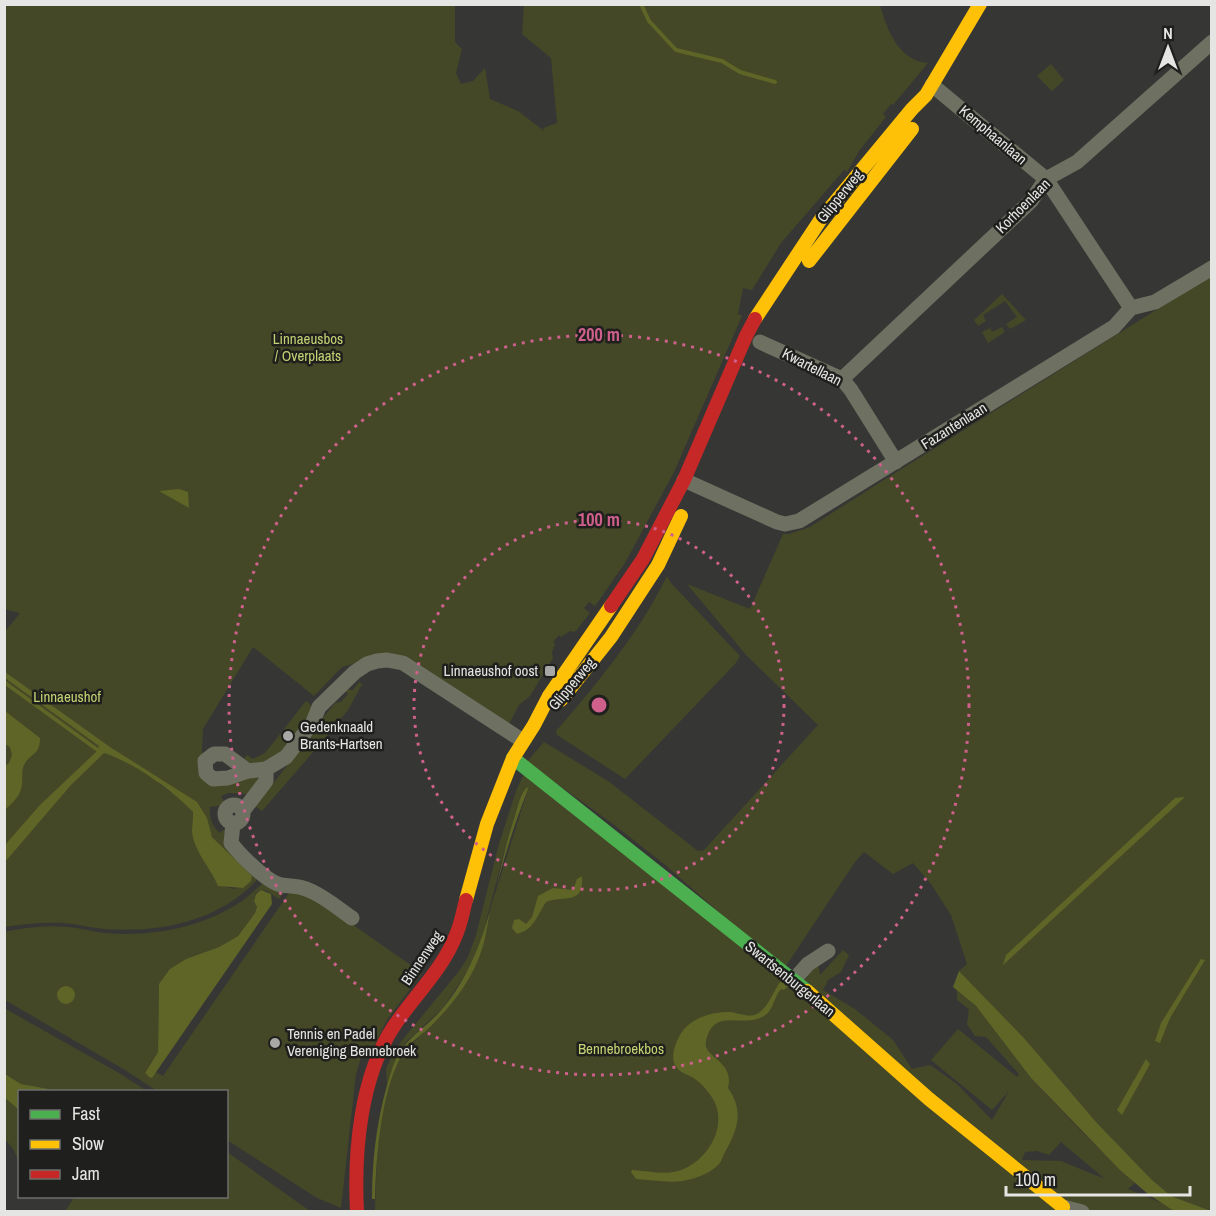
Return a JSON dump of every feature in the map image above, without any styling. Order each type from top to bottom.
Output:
[{"type":"street","name":"Glipperweg","points":[[689,483],[762,329],[821,219],[929,90],[980,4]]},
{"type":"street","name":"Korhoenlaan","points":[[842,379],[1030,201],[1046,179],[1077,162],[1212,42]]},
{"type":"street","name":"Kemphaanlaan","points":[[929,90],[1046,179],[1131,308]]},
{"type":"street","name":"Fazantenlaan","points":[[689,483],[777,522],[791,523],[807,517],[1114,327],[1131,308],[1155,302],[1212,268]]},
{"type":"street","name":"Kwartellaan","points":[[762,329],[842,379],[896,462]]},
{"type":"street","name":"Glipperweg","points":[[534,725],[549,696],[643,559],[689,483],[737,392]]},
{"type":"street","points":[[248,771],[266,769],[286,757],[312,722],[319,707],[348,677],[367,664],[387,660],[403,663],[523,741]]},
{"type":"street","name":"Binnenweg","points":[[357,1212],[355,1176],[363,1108],[372,1071],[393,1027],[434,974],[456,936],[487,824],[513,758],[534,725]]},
{"type":"street","name":"Swartsenburgerlaan","points":[[513,758],[825,1006],[929,1099],[1062,1209],[1082,1212]]},
{"type":"street","points":[[266,769],[266,781],[243,811],[235,805],[228,808],[225,816],[233,824],[231,843],[244,858],[279,885],[297,885],[315,892],[352,918]]},
{"type":"street","points":[[793,981],[808,964],[828,951]]},
{"type":"green space","name":"Linnaeusbos / Overplaats","points":[[5,5],[455,5],[455,42],[462,49],[456,73],[461,84],[473,81],[485,68],[490,99],[518,111],[544,131],[543,128],[557,123],[551,58],[522,34],[524,5],[880,5],[886,24],[896,43],[909,57],[928,63],[883,114],[886,117],[859,151],[847,172],[844,170],[781,243],[752,290],[743,288],[738,314],[742,316],[674,472],[625,563],[595,606],[589,602],[584,608],[590,613],[575,632],[570,631],[561,637],[559,635],[553,642],[555,644],[552,652],[553,658],[530,696],[519,705],[509,724],[385,655],[342,667],[314,696],[253,647],[203,729],[201,772],[270,773],[250,794],[228,793],[221,796],[225,804],[210,807],[215,828],[220,833],[225,829],[257,875],[256,881],[224,906],[186,922],[145,929],[104,929],[57,923],[5,927],[4,633],[20,613],[4,609]],"holes":[[[160,781],[207,818],[209,832],[217,843],[252,876],[235,889],[218,885],[193,839],[193,812],[183,801],[158,783]]]},
{"type":"green space","points":[[1051,64],[1064,80],[1052,91],[1037,76]]},
{"type":"green space","points":[[1211,275],[1211,1211],[1171,1196],[1151,1179],[1097,1123],[1024,1038],[959,971],[967,964],[951,915],[931,884],[913,863],[893,874],[864,852],[784,969],[664,864],[527,762],[544,742],[608,781],[698,851],[704,850],[818,725],[746,655],[687,584],[750,609],[783,534],[810,527]]},
{"type":"green space","points":[[1002,294],[1026,320],[1010,329],[1006,324],[1017,317],[1005,301],[983,315],[986,321],[978,326],[974,320]]},
{"type":"green space","points":[[1002,327],[1005,332],[988,343],[982,332],[990,328],[992,332]]},
{"type":"green space","points":[[667,576],[740,656],[735,664],[625,779],[557,735],[556,731],[630,638]]},
{"type":"green space","points":[[359,682],[362,684],[348,710],[330,732],[319,723],[335,703],[341,702],[348,694],[343,689],[353,690]]},
{"type":"green space","points":[[306,701],[313,709],[296,736],[284,729]]},
{"type":"green space","points":[[318,727],[328,735],[262,811],[255,806]]},
{"type":"green space","points":[[280,734],[291,744],[267,767],[242,761],[247,755],[253,759],[265,753]]},
{"type":"green space","name":"Bennebroekbos","points":[[524,774],[799,983],[807,978],[810,966],[817,959],[820,975],[843,950],[849,955],[841,972],[828,980],[823,990],[855,1009],[893,1040],[912,1069],[930,1065],[957,1084],[992,1120],[1009,1091],[992,1110],[931,1060],[958,1029],[1017,1077],[1019,1074],[986,1037],[975,1036],[967,1024],[969,1009],[957,1000],[957,990],[976,1006],[1031,1078],[1135,1183],[1128,1189],[1181,1211],[375,1212],[378,1144],[386,1096],[393,1074],[403,1055],[443,1008],[408,1040],[398,1053],[387,1085],[386,1068],[400,1043],[468,957],[476,935],[499,844],[516,791]],"holes":[[[528,789],[484,929],[504,852]],[[480,942],[469,977],[443,1008],[469,969]],[[1061,1142],[1105,1179],[1061,1161],[1022,1160],[1025,1152],[1037,1151],[1049,1155]]]},
{"type":"green space","points":[[263,883],[287,888],[279,899],[267,891],[261,890],[256,893],[255,913],[238,936],[219,947],[186,959],[159,984],[158,1052],[145,1073],[149,1077],[156,1072],[163,1076],[289,893],[306,892],[422,973],[387,1020],[368,1058],[361,1057],[356,1074],[341,1208],[317,1198],[228,1141],[228,1090],[155,1090],[5,1000],[4,932],[45,926],[123,934],[158,932],[210,918],[245,899]]},
{"type":"green space","points":[[4,1008],[145,1090],[50,1090],[21,1084],[5,1073]]},
{"type":"green space","points":[[5,1098],[18,1109],[18,1160],[14,1150],[5,1139]]},
{"type":"green space","points":[[228,1153],[310,1211],[65,1212],[73,1198],[228,1198]]},
{"type":"shaded area","points":[[179,489],[188,492],[189,508],[159,491]]},
{"type":"shaded area","points":[[5,672],[110,747],[197,802],[207,818],[212,837],[252,876],[251,881],[243,888],[218,886],[193,839],[193,812],[152,778],[104,753],[71,785],[5,862],[4,846],[40,805],[96,752],[99,746],[5,678]]},
{"type":"shaded area","points":[[5,711],[40,738],[40,744],[37,751],[24,765],[20,792],[5,810],[5,766],[12,755],[10,747],[5,744]]},
{"type":"shaded area","points":[[527,787],[528,789],[496,887],[518,805]]},
{"type":"shaded area","points":[[1185,797],[1003,965],[1006,955],[1175,798]]},
{"type":"shaded area","points":[[582,876],[580,892],[576,896],[546,902],[535,921],[523,932],[517,934],[512,928],[514,920],[519,919],[526,924],[532,917],[538,896],[553,888],[573,890],[577,879]]},
{"type":"shaded area","points":[[261,890],[271,894],[272,904],[152,1078],[149,1077],[145,1073],[158,1052],[159,984],[170,969],[186,959],[219,947],[238,936],[255,913],[257,907],[254,901],[256,894]]},
{"type":"shaded area","points":[[490,912],[486,936],[478,960],[464,987],[431,1026],[409,1045],[398,1062],[391,1080],[382,1120],[375,1199],[372,1199],[377,1133],[392,1069],[402,1049],[444,1007],[460,983],[470,966]]},
{"type":"shaded area","points":[[1201,959],[1205,960],[1170,1018],[1160,1043],[1155,1041],[1161,1023]]},
{"type":"shaded area","points":[[959,971],[1024,1038],[1097,1123],[1151,1179],[1171,1196],[1211,1211],[1174,1211],[1148,1194],[1120,1170],[1031,1078],[976,1006],[953,987]]},
{"type":"shaded area","points":[[781,981],[788,986],[784,990],[781,989],[772,1007],[764,1016],[756,1019],[722,1021],[715,1024],[706,1041],[709,1052],[727,1071],[728,1088],[738,1113],[735,1129],[720,1163],[706,1174],[683,1181],[636,1179],[632,1170],[667,1173],[689,1167],[706,1151],[717,1130],[717,1107],[711,1096],[699,1082],[681,1071],[674,1063],[675,1046],[684,1029],[699,1018],[711,1014],[730,1012],[757,1014],[768,1003]]},
{"type":"shaded area","points":[[66,986],[73,988],[75,995],[73,1002],[66,1004],[59,1002],[57,995],[59,988]]},
{"type":"shaded area","points":[[1146,1059],[1150,1064],[1122,1115],[1117,1110]]},
{"type":"shaded area","points":[[4,1073],[21,1084],[50,1090],[18,1090],[18,1109],[5,1098]]},
{"type":"waterway","points":[[641,4],[649,21],[676,50],[722,61],[740,72],[775,82]]},
{"type":"waterway","points":[[4,682],[99,751]]},
{"type":"traffic: fast","points":[[513,758],[807,991]]},
{"type":"traffic: slow","points":[[755,319],[821,219],[926,95],[980,4]]},
{"type":"traffic: slow","points":[[809,261],[912,129]]},
{"type":"traffic: slow","points":[[561,700],[611,637],[658,565],[681,516]]},
{"type":"traffic: slow","points":[[466,900],[487,824],[513,758],[549,696],[611,606]]},
{"type":"traffic: slow","points":[[807,991],[929,1099],[1063,1207],[1062,1212]]},
{"type":"traffic: jam","points":[[611,606],[643,559],[684,480],[755,319]]},
{"type":"traffic: jam","points":[[357,1212],[358,1140],[373,1068],[394,1026],[444,959],[459,926],[466,900]]},
{"type":"place","name":"Linnaeushof oost","points":[[550,671]]},
{"type":"place","name":"Gedenknaald Brants-Hartsen","points":[[288,736]]},
{"type":"place","name":"Tennis en Padel Vereniging Bennebroek","points":[[275,1043]]},
{"type":"park label","name":"Linnaeushof","points":[[67,697]]}]
